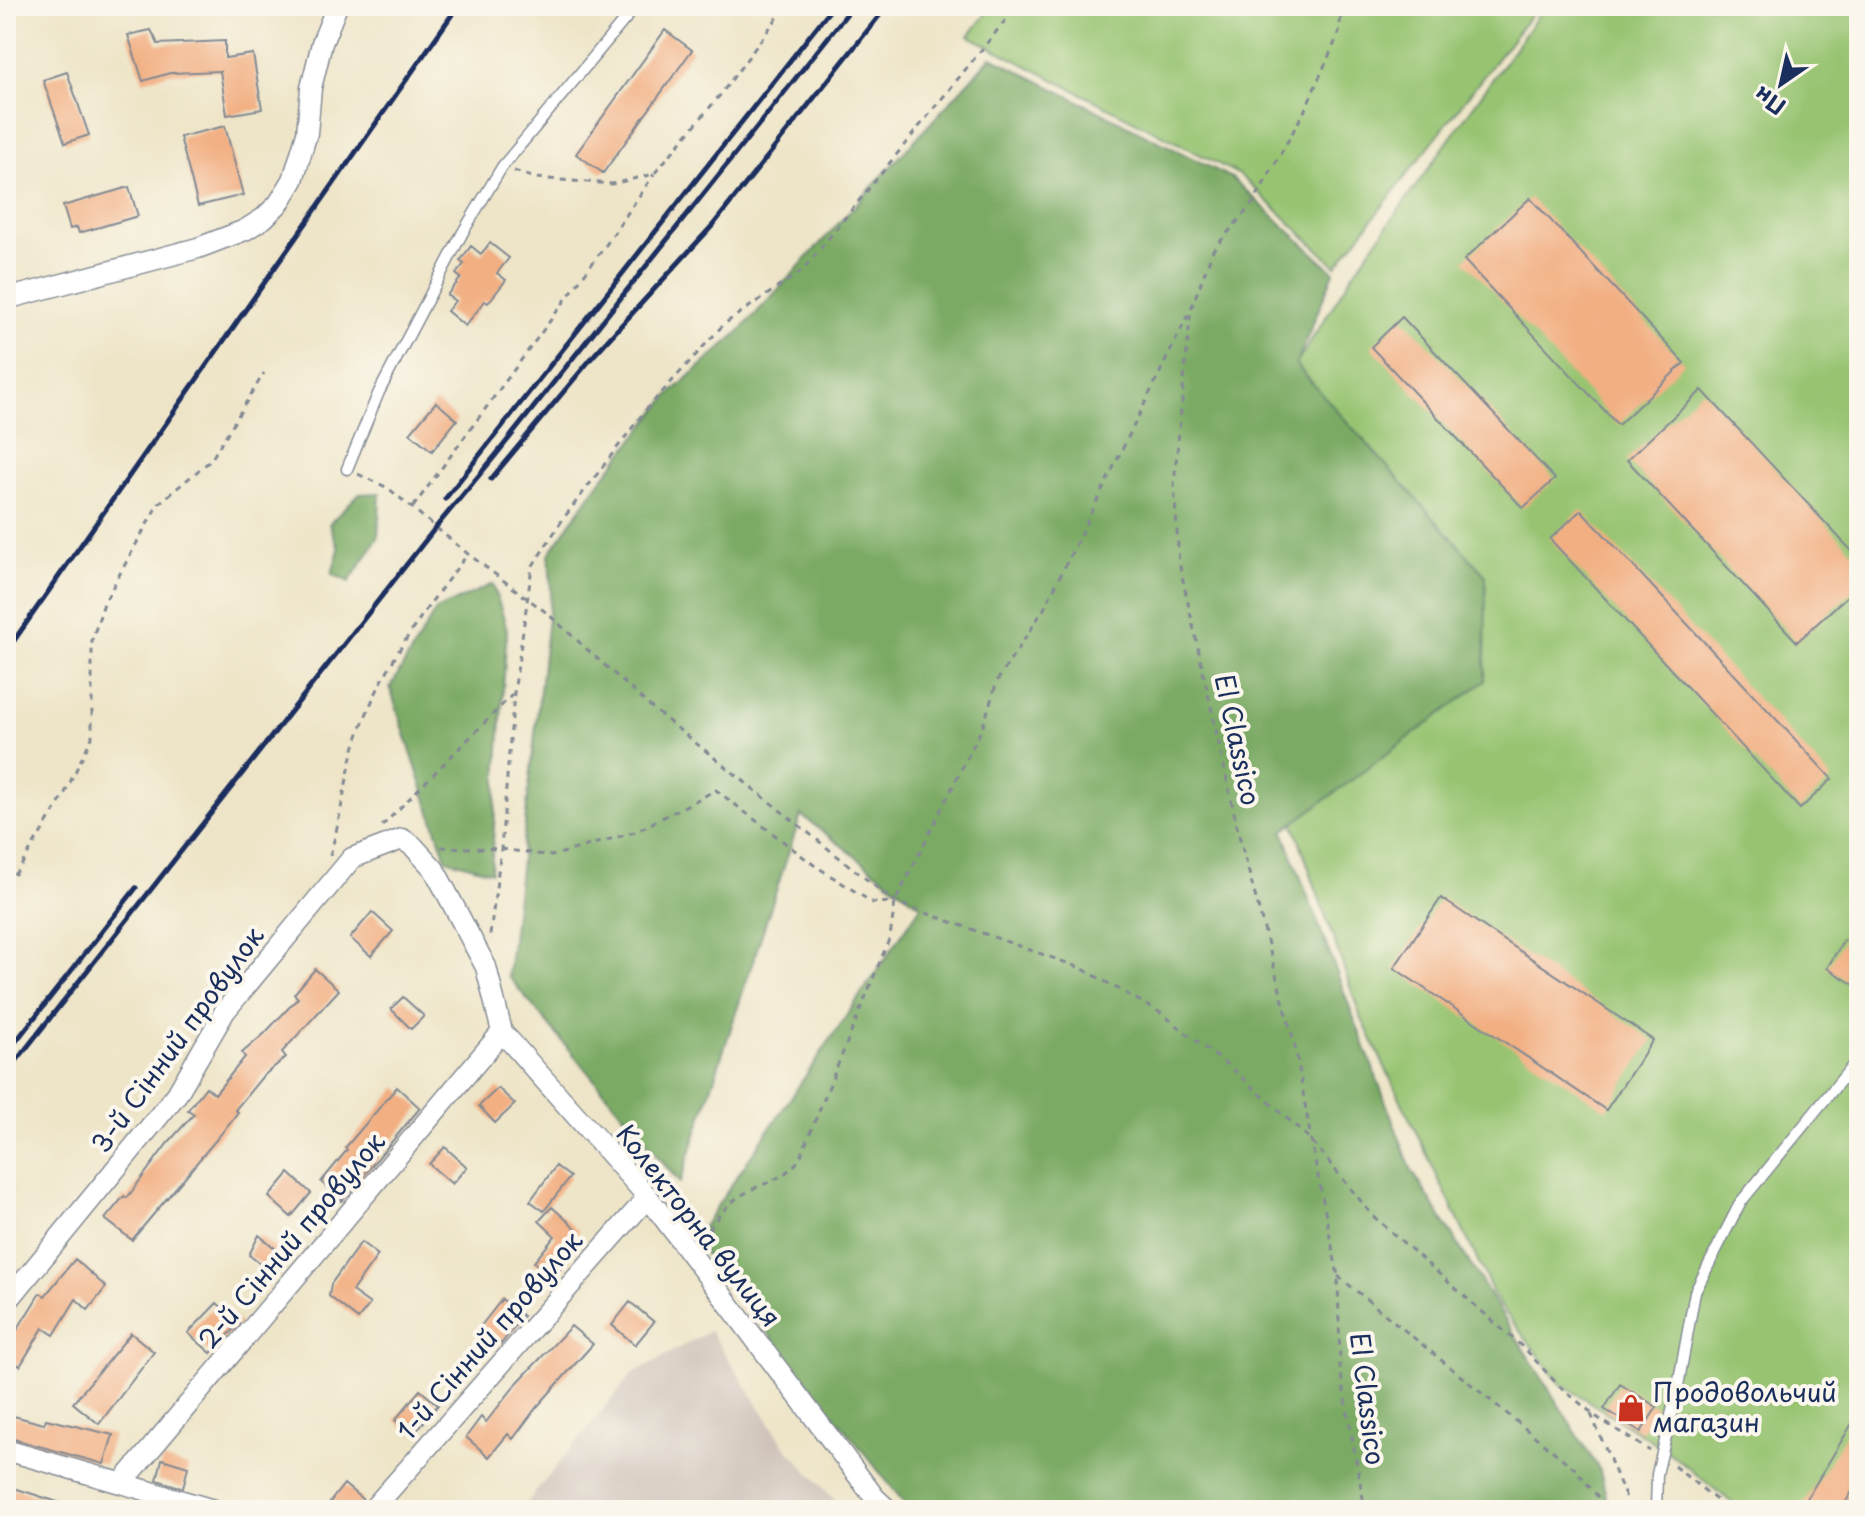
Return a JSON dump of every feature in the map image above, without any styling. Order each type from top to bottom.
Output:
[{"type":"street","points":[[6,299],[198,248],[245,230],[264,218],[279,203],[293,180],[307,133],[311,88],[322,43],[337,6]]},
{"type":"street","name":"3-й Сінний провулок","points":[[6,1303],[177,1094],[225,1011],[352,858],[402,839],[413,846]]},
{"type":"street","name":"Колекторна вулиця","points":[[413,846],[434,869],[486,967],[502,1032],[648,1197],[875,1498],[888,1510]]},
{"type":"street","name":"2-й Сінний провулок","points":[[122,1483],[502,1032]]},
{"type":"street","name":"1-й Сінний провулок","points":[[372,1510],[648,1197]]},
{"type":"street","points":[[6,1450],[214,1510]]},
{"type":"lane","points":[[347,469],[379,392],[463,232],[502,167],[636,6]]},
{"type":"lane","points":[[1656,1510],[1657,1474],[1678,1386],[1695,1292],[1740,1203],[1859,1058]]},
{"type":"path","points":[[412,508],[654,174],[721,94],[786,6]]},
{"type":"path","points":[[490,938],[514,693],[532,567],[555,531],[645,411],[724,324],[802,271],[1017,6]]},
{"type":"path","name":"El Classico","points":[[1342,6],[1339,33],[1304,112],[1253,203],[1213,250],[1191,309],[1174,483],[1179,562],[1239,835],[1295,1046],[1338,1276],[1340,1369],[1365,1510]]},
{"type":"path","points":[[502,167],[535,178],[612,184],[654,174]]},
{"type":"path","points":[[694,1258],[709,1227],[738,1197],[787,1174],[799,1160],[890,937],[895,902],[983,726],[997,681],[1044,609],[1191,309]]},
{"type":"path","points":[[6,884],[19,869],[63,797],[92,737],[92,640],[104,603],[158,504],[211,460],[264,373]]},
{"type":"path","points":[[347,469],[388,488],[526,597],[652,708],[895,902],[1081,968],[1161,1013],[1235,1071],[1311,1140],[1373,1216],[1526,1350],[1559,1386],[1591,1412],[1661,1457],[1729,1510]]},
{"type":"path","points":[[329,860],[355,745],[378,685],[418,622],[468,554]]},
{"type":"path","points":[[379,829],[514,693]]},
{"type":"path","points":[[413,846],[501,849],[552,856],[635,832],[716,790],[814,865],[873,903],[895,902]]},
{"type":"path","points":[[1338,1276],[1575,1469],[1609,1510]]},
{"type":"path","points":[[1591,1412],[1631,1510]]},
{"type":"shaded area","points":[[710,1331],[785,1446],[844,1510],[521,1510],[632,1374]]},
{"type":"green space","points":[[992,6],[1538,6],[1336,266],[1240,175],[969,36]]},
{"type":"green space","points":[[1545,6],[1859,6],[1859,1510],[1741,1510],[1662,1447],[1561,1384],[1498,1303],[1360,1015],[1244,681],[1213,496],[1355,271]]},
{"type":"green space","points":[[991,57],[1232,178],[1334,272],[1296,365],[1486,576],[1485,681],[1283,831],[1412,1171],[1600,1471],[1609,1510],[910,1510],[694,1240],[921,906],[801,815],[680,1183],[508,976],[551,591],[549,554],[600,481],[670,394],[740,331]]},
{"type":"green space","points":[[380,493],[378,538],[349,582],[332,574],[339,549],[329,524],[359,494]]},
{"type":"green space","points":[[493,584],[507,629],[491,872],[446,859],[390,688],[436,610]]},
{"type":"building","points":[[151,30],[158,44],[225,41],[225,58],[253,54],[262,109],[227,115],[220,71],[170,73],[143,81],[128,35]]},
{"type":"building","points":[[665,30],[692,50],[603,173],[576,154]]},
{"type":"building","points":[[67,72],[89,135],[65,143],[43,80]]},
{"type":"building","points":[[225,126],[243,195],[198,206],[180,137]]},
{"type":"building","points":[[129,187],[138,216],[79,233],[77,227],[70,229],[63,206]]},
{"type":"building","points":[[1530,198],[1684,363],[1618,425],[1464,260]]},
{"type":"building","points":[[490,243],[509,258],[497,273],[506,280],[465,326],[447,311],[455,301],[447,295],[461,278],[456,274],[464,264],[460,261],[471,246],[481,254]]},
{"type":"building","points":[[1402,317],[1555,479],[1523,508],[1371,347]]},
{"type":"building","points":[[1702,390],[1859,559],[1859,585],[1797,642],[1627,460]]},
{"type":"building","points":[[436,402],[457,420],[432,451],[410,433]]},
{"type":"building","points":[[1581,510],[1832,779],[1800,809],[1550,539]]},
{"type":"building","points":[[1441,898],[1653,1040],[1606,1110],[1394,968]]},
{"type":"building","points":[[372,912],[393,931],[371,956],[350,938]]},
{"type":"building","points":[[1844,940],[1859,949],[1859,988],[1827,968]]},
{"type":"building","points":[[315,969],[339,990],[282,1052],[286,1057],[262,1077],[235,1110],[238,1112],[220,1135],[132,1240],[105,1219],[124,1196],[127,1198],[167,1144],[194,1114],[188,1110],[206,1087],[215,1094],[245,1057],[242,1053],[298,998],[294,994]]},
{"type":"building","points":[[403,997],[424,1016],[411,1029],[391,1009]]},
{"type":"building","points":[[397,1087],[420,1108],[342,1201],[321,1182],[347,1150],[345,1148]]},
{"type":"building","points":[[498,1088],[515,1104],[495,1123],[479,1106]]},
{"type":"building","points":[[445,1147],[467,1167],[452,1184],[429,1164]]},
{"type":"building","points":[[556,1166],[570,1177],[544,1211],[530,1201]]},
{"type":"building","points":[[289,1173],[311,1193],[291,1217],[269,1197]]},
{"type":"building","points":[[552,1207],[579,1231],[563,1249],[572,1256],[553,1277],[534,1262],[555,1236],[539,1221]]},
{"type":"building","points":[[259,1235],[283,1255],[273,1274],[249,1255]]},
{"type":"building","points":[[361,1242],[378,1255],[352,1291],[370,1304],[358,1319],[329,1296],[331,1284]]},
{"type":"building","points":[[75,1259],[106,1287],[88,1310],[76,1299],[54,1335],[43,1328],[6,1383],[6,1324],[17,1330],[40,1293],[45,1296]]},
{"type":"building","points":[[502,1299],[523,1316],[501,1344],[480,1327]]},
{"type":"building","points":[[630,1302],[654,1322],[635,1345],[612,1325]]},
{"type":"building","points":[[217,1303],[240,1323],[211,1353],[188,1333]]},
{"type":"building","points":[[571,1326],[593,1344],[513,1439],[508,1434],[489,1457],[466,1437],[481,1417],[486,1422],[518,1382]]},
{"type":"building","points":[[131,1333],[154,1352],[99,1424],[73,1403]]},
{"type":"building","name":"Продовольчий магазин","points":[[1620,1384],[1657,1407],[1641,1432],[1604,1409]]},
{"type":"building","points":[[420,1390],[438,1405],[413,1435],[395,1420]]},
{"type":"building","points":[[1859,1412],[1859,1480],[1841,1510],[1800,1510]]},
{"type":"building","points":[[6,1414],[44,1424],[46,1419],[113,1435],[104,1464],[6,1437]]},
{"type":"building","points":[[162,1459],[188,1467],[183,1488],[157,1480]]},
{"type":"building","points":[[344,1484],[363,1500],[355,1510],[339,1510],[330,1502]]},
{"type":"building","points":[[14,1488],[70,1506],[69,1510],[7,1510]]},
{"type":"railway","points":[[6,652],[458,6]]},
{"type":"railway","points":[[445,499],[833,6]]},
{"type":"railway","points":[[6,1074],[436,527],[853,6]]},
{"type":"railway","points":[[491,479],[595,354],[713,225],[887,6]]},
{"type":"railway","points":[[6,1054],[136,888]]},
{"type":"place","name":"Продовольчий магазин","points":[[1631,1408]]}]
